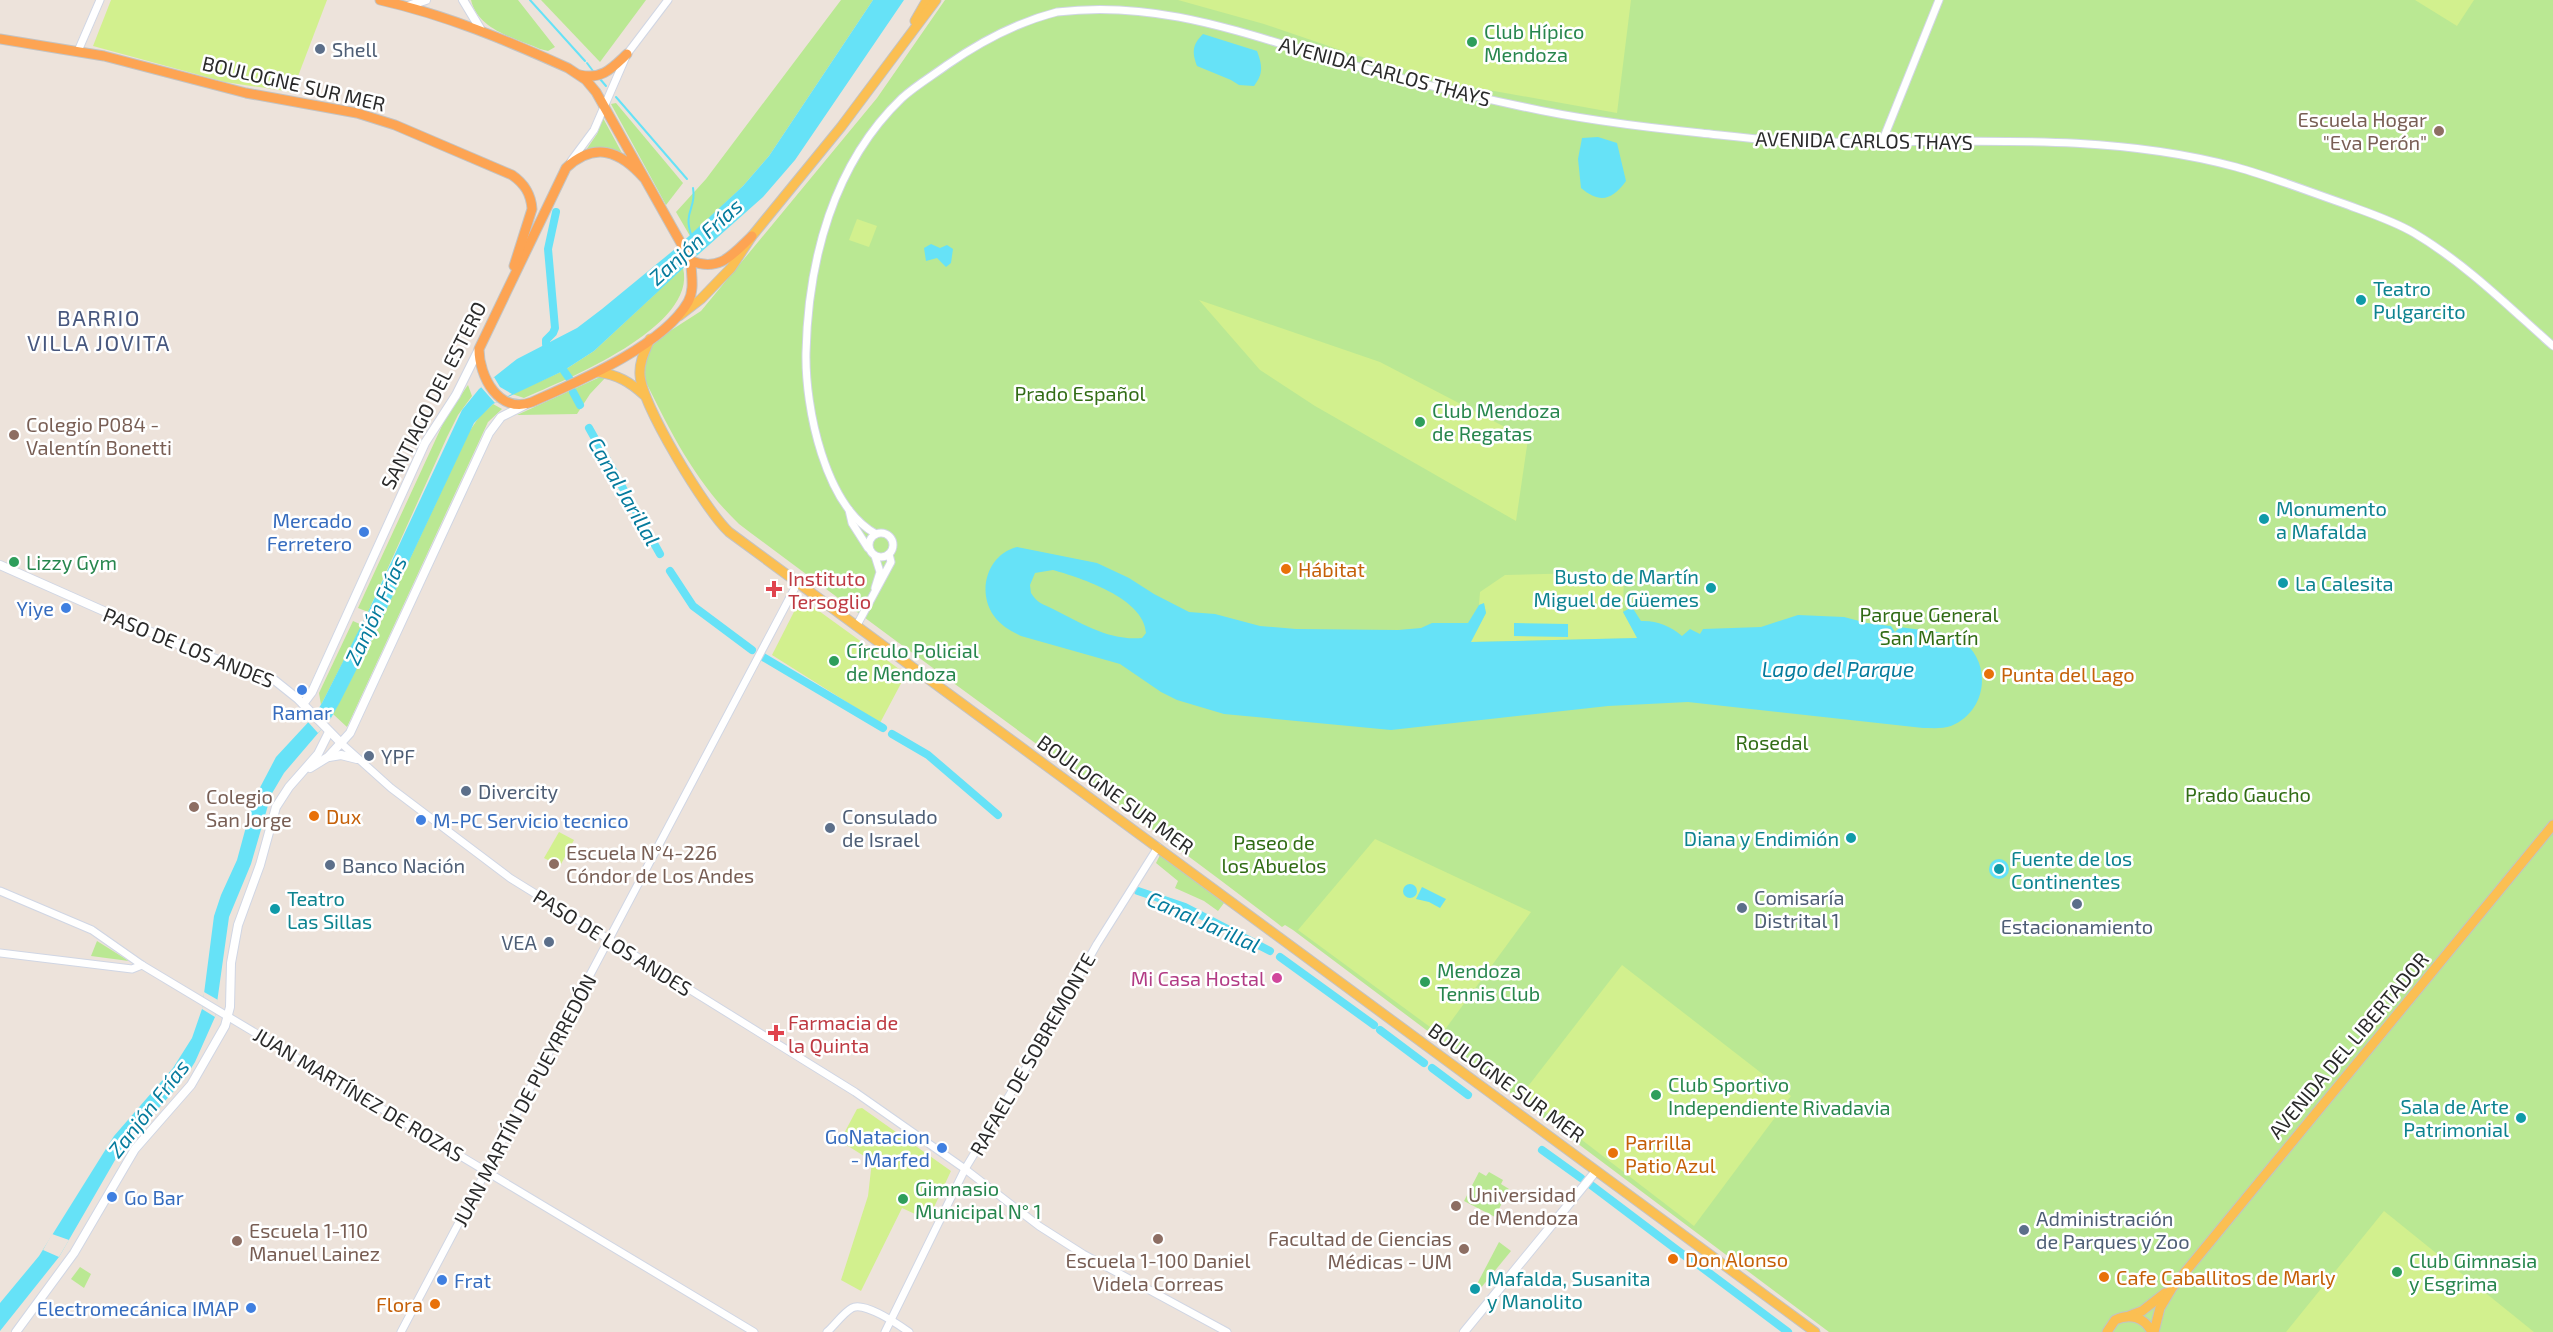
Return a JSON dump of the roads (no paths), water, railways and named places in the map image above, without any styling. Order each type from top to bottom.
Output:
[{"type":"highway","points":[[380,0],[408,6],[482,30],[580,75],[591,86],[604,107],[691,261],[693,283],[691,294],[684,307],[666,326],[650,339],[598,372],[525,404],[503,399],[487,382],[481,366],[479,349]]},
{"type":"highway","name":"BOULOGNE SUR MER","points":[[0,39],[78,51],[139,64],[246,93],[357,113],[395,125],[512,175],[525,187],[532,200],[532,209],[504,298]]},
{"type":"highway","points":[[580,75],[591,77],[605,74],[627,54]]},
{"type":"highway","points":[[566,168],[584,155],[604,152],[624,159],[644,178]]},
{"type":"highway","name":"SANTIAGO DEL ESTERO","points":[[479,349],[566,168]]},
{"type":"highway","points":[[691,261],[703,266],[720,263],[752,236]]},
{"type":"main road","points":[[408,6],[426,0]]},
{"type":"main road","points":[[463,0],[482,30]]},
{"type":"main road","points":[[905,38],[927,0]]},
{"type":"main road","points":[[666,326],[701,299],[724,276],[752,236],[841,127],[905,38],[936,0]]},
{"type":"main road","name":"BOULOGNE SUR MER","points":[[650,339],[640,365],[644,395],[695,489],[715,518],[729,532],[1815,1332]]},
{"type":"main road","name":"SANTIAGO DEL ESTERO","points":[[303,704],[312,692],[425,443],[461,385],[479,349]]},
{"type":"main road","name":"BOULOGNE SUR MER","points":[[598,372],[631,383],[644,395]]},
{"type":"main road","points":[[302,774],[328,757],[342,744],[353,728],[489,434],[501,417],[525,404]]},
{"type":"main road","name":"PASO DE LOS ANDES","points":[[0,565],[196,652],[263,675],[283,686],[342,744]]},
{"type":"main road","points":[[16,1332],[74,1253],[135,1149],[191,1085],[228,1017],[232,955],[238,925],[260,865],[276,807],[285,792],[318,754],[327,729]]},
{"type":"main road","points":[[328,757],[340,755],[357,759]]},
{"type":"main road","name":"AVENIDA DEL LIBERTADOR","points":[[2153,1332],[2160,1308],[2172,1288],[2553,825]]},
{"type":"main road","points":[[1464,1332],[1596,1171]]},
{"type":"main road","name":"AVENIDA DEL LIBERTADOR","points":[[2107,1332],[2115,1320],[2129,1316],[2154,1303],[2172,1288]]},
{"type":"main road","points":[[25,1332],[27,1315]]},
{"type":"main road","points":[[2129,1316],[2144,1321],[2153,1332]]},
{"type":"street","points":[[78,51],[100,0]]},
{"type":"street","name":"SANTIAGO DEL ESTERO","points":[[566,168],[590,136],[627,54],[668,0]]},
{"type":"street","points":[[1882,142],[1939,0]]},
{"type":"street","name":"AVENIDA CARLOS THAYS","points":[[869,549],[852,523],[848,508],[814,437],[806,363],[807,312],[814,262],[833,202],[850,168],[880,123],[905,95],[963,54],[1012,28],[1052,13],[1110,2],[1160,6],[1354,65],[1475,96],[1577,118],[1736,137],[1806,142],[2099,144],[2209,160],[2266,176],[2392,222],[2412,232],[2496,294],[2553,346]]},
{"type":"street","name":"AVENIDA CARLOS THAYS","points":[[848,508],[864,527],[876,534]]},
{"type":"street","points":[[857,625],[891,562],[890,554],[893,547],[891,539],[883,534],[876,534],[870,541],[869,549],[880,572],[875,590]]},
{"type":"street","points":[[874,556],[884,557],[890,554]]},
{"type":"street","name":"JUAN MARTÍN DE PUEYRREDÓN","points":[[401,1332],[798,582]]},
{"type":"street","name":"PASO DE LOS ANDES","points":[[342,744],[391,788],[501,872],[855,1092],[965,1169],[1039,1226],[1083,1254],[1227,1332]]},
{"type":"street","name":"RAFAEL DE SOBREMONTE","points":[[885,1332],[965,1169],[1044,1038],[1097,944],[1158,847]]},
{"type":"street","name":"JUAN MARTÍNEZ DE ROZAS","points":[[0,891],[92,930],[142,965],[754,1332]]},
{"type":"street","points":[[0,953],[132,969],[142,965]]},
{"type":"street","points":[[827,1332],[852,1308],[858,1306],[892,1320],[909,1332]]},
{"type":"water","name":"Zanjón Frías","points":[[873,0],[904,0],[795,160],[763,197],[594,351],[563,371],[493,404],[474,423],[379,625],[340,702],[331,718],[284,773],[271,795],[251,864],[229,917],[215,1017],[195,1062],[185,1078],[118,1155],[59,1257],[0,1331],[0,1303],[39,1256],[114,1136],[173,1068],[192,1038],[202,1009],[214,916],[237,860],[253,801],[276,757],[314,716],[322,703],[368,612],[462,410],[479,389],[517,359],[577,328],[602,309],[675,249],[743,186],[769,156]]},
{"type":"water","points":[[1203,34],[1257,51],[1261,69],[1254,86],[1239,85],[1197,66],[1194,49]]},
{"type":"water","points":[[1598,137],[1617,143],[1626,181],[1616,192],[1605,198],[1594,196],[1581,188],[1578,159],[1582,138]]},
{"type":"water","points":[[931,244],[940,248],[947,245],[953,249],[951,263],[946,267],[937,258],[926,261],[924,248]]},
{"type":"water","name":"Lago del Parque","points":[[1017,547],[1097,563],[1129,578],[1189,612],[1215,614],[1260,626],[1296,629],[1398,630],[1421,628],[1432,623],[1468,623],[1479,605],[1484,603],[1486,613],[1471,642],[1637,638],[1623,612],[1632,607],[1641,621],[1663,624],[1682,636],[1690,629],[1700,634],[1703,629],[1761,627],[1798,615],[1844,617],[1891,626],[1895,632],[1900,627],[1954,636],[1971,648],[1978,660],[1982,685],[1973,709],[1963,719],[1945,728],[1923,728],[1688,702],[1608,706],[1391,730],[1224,714],[1177,700],[1120,664],[1021,636],[1003,625],[994,616],[989,606],[986,585],[992,565],[1007,551]],"holes":[[[1053,570],[1094,584],[1123,600],[1143,621],[1146,633],[1142,638],[1107,634],[1043,604],[1031,593],[1030,585],[1035,573]]]},
{"type":"water","points":[[1514,623],[1568,624],[1568,637],[1514,636]]},
{"type":"water","points":[[1999,859],[2006,862],[2009,869],[2006,876],[1999,879],[1992,876],[1989,869],[1992,862]]},
{"type":"water","points":[[1410,884],[1415,886],[1417,891],[1415,896],[1410,898],[1405,896],[1403,891],[1405,886]]},
{"type":"water","points":[[1422,887],[1446,899],[1440,908],[1416,899]]},
{"type":"waterway","name":"Canal Jarillal","points":[[530,0],[585,61]]},
{"type":"waterway","name":"Canal Jarillal","points":[[587,63],[593,71]]},
{"type":"waterway","name":"Canal Jarillal","points":[[600,79],[606,86]]},
{"type":"waterway","points":[[616,97],[687,179]]},
{"type":"waterway","name":"Zanjón Frías","points":[[692,237],[688,221],[694,195],[693,188]]},
{"type":"waterway","name":"Canal Jarillal","points":[[546,344],[546,340],[555,328],[548,249],[556,212]]},
{"type":"waterway","name":"Canal Jarillal","points":[[564,371],[569,378]]},
{"type":"waterway","name":"Canal Jarillal","points":[[573,392],[580,405]]},
{"type":"waterway","name":"Canal Jarillal","points":[[589,428],[660,554]]},
{"type":"waterway","name":"Canal Jarillal","points":[[670,571],[693,606],[752,650]]},
{"type":"waterway","name":"Canal Jarillal","points":[[763,657],[883,728]]},
{"type":"waterway","name":"Canal Jarillal","points":[[892,734],[928,755],[998,815]]},
{"type":"waterway","name":"Canal Jarillal","points":[[1138,891],[1185,907],[1270,951]]},
{"type":"waterway","name":"Canal Jarillal","points":[[1280,957],[1374,1025]]},
{"type":"waterway","name":"Canal Jarillal","points":[[1380,1030],[1424,1063]]},
{"type":"waterway","name":"Canal Jarillal","points":[[1432,1068],[1468,1095]]},
{"type":"waterway","name":"Canal Jarillal","points":[[1542,1150],[1581,1178]]},
{"type":"waterway","name":"Canal Jarillal","points":[[1591,1185],[1689,1259]]},
{"type":"waterway","name":"Canal Jarillal","points":[[1696,1263],[1788,1332]]},
{"type":"place","name":"Club Hípico Mendoza","points":[[1472,42]]},
{"type":"place","name":"Shell","points":[[320,49]]},
{"type":"place","name":"Escuela Hogar \"Eva Perón\"","points":[[2439,131]]},
{"type":"place","name":"Teatro Pulgarcito","points":[[2361,300]]},
{"type":"place","name":"Club Mendoza de Regatas","points":[[1420,422]]},
{"type":"place","name":"Colegio P084 - Valentín Bonetti","points":[[14,435]]},
{"type":"place","name":"Monumento a Mafalda","points":[[2264,519]]},
{"type":"place","name":"Mercado Ferretero","points":[[364,532]]},
{"type":"place","name":"Lizzy Gym","points":[[14,562]]},
{"type":"place","name":"Hábitat","points":[[1286,569]]},
{"type":"place","name":"La Calesita","points":[[2283,583]]},
{"type":"place","name":"Busto de Martín Miguel de Güemes","points":[[1711,588]]},
{"type":"place","name":"Instituto Tersoglio","points":[[774,589]]},
{"type":"place","name":"Yiye","points":[[66,608]]},
{"type":"place","name":"Círculo Policial de Mendoza","points":[[834,661]]},
{"type":"place","name":"Punta del Lago","points":[[1989,674]]},
{"type":"place","name":"Ramar","points":[[302,690]]},
{"type":"place","name":"YPF","points":[[369,756]]},
{"type":"place","name":"Divercity","points":[[466,791]]},
{"type":"place","name":"Colegio San Jorge","points":[[194,807]]},
{"type":"place","name":"Dux","points":[[314,816]]},
{"type":"place","name":"M-PC Servicio tecnico","points":[[421,820]]},
{"type":"place","name":"Consulado de Israel","points":[[830,828]]},
{"type":"place","name":"Diana y Endimión","points":[[1851,838]]},
{"type":"place","name":"Escuela N°4-226 Cóndor de Los Andes","points":[[554,864]]},
{"type":"place","name":"Banco Nación","points":[[330,865]]},
{"type":"place","name":"Fuente de los Continentes","points":[[1999,869]]},
{"type":"place","name":"Estacionamiento","points":[[2077,904]]},
{"type":"place","name":"Comisaría Distrital 1","points":[[1742,908]]},
{"type":"place","name":"Teatro Las Sillas","points":[[275,909]]},
{"type":"place","name":"VEA","points":[[549,942]]},
{"type":"place","name":"Mi Casa Hostal","points":[[1277,978]]},
{"type":"place","name":"Mendoza Tennis Club","points":[[1425,982]]},
{"type":"place","name":"Farmacia de la Quinta","points":[[776,1033]]},
{"type":"place","name":"Club Sportivo Independiente Rivadavia","points":[[1656,1095]]},
{"type":"place","name":"Sala de Arte Patrimonial","points":[[2521,1118]]},
{"type":"place","name":"GoNatacion - Marfed","points":[[942,1148]]},
{"type":"place","name":"Parrilla Patio Azul","points":[[1613,1153]]},
{"type":"place","name":"Go Bar","points":[[112,1197]]},
{"type":"place","name":"Gimnasio Municipal N° 1","points":[[903,1199]]},
{"type":"place","name":"Universidad de Mendoza","points":[[1456,1206]]},
{"type":"place","name":"Administración de Parques y Zoo","points":[[2024,1230]]},
{"type":"place","name":"Escuela 1-100 Daniel Videla Correas","points":[[1158,1239]]},
{"type":"place","name":"Escuela 1-110 Manuel Lainez","points":[[237,1241]]},
{"type":"place","name":"Facultad de Ciencias Médicas - UM","points":[[1464,1249]]},
{"type":"place","name":"Don Alonso","points":[[1673,1259]]},
{"type":"place","name":"Club Gimnasia y Esgrima","points":[[2397,1272]]},
{"type":"place","name":"Cafe Caballitos de Marly","points":[[2104,1277]]},
{"type":"place","name":"Frat","points":[[442,1280]]},
{"type":"place","name":"Mafalda, Susanita y Manolito","points":[[1475,1289]]},
{"type":"place","name":"Flora","points":[[435,1304]]},
{"type":"place","name":"Electromecánica IMAP","points":[[251,1308]]},
{"type":"district","name":"BARRIO VILLA JOVITA","points":[[99,330]]},
{"type":"park label","name":"Prado Español","points":[[1080,393]]},
{"type":"park label","name":"Parque General San Martín","points":[[1929,626]]},
{"type":"park label","name":"Rosedal","points":[[1772,742]]},
{"type":"park label","name":"Prado Gaucho","points":[[2248,794]]},
{"type":"park label","name":"Paseo de los Abuelos","points":[[1274,854]]}]
